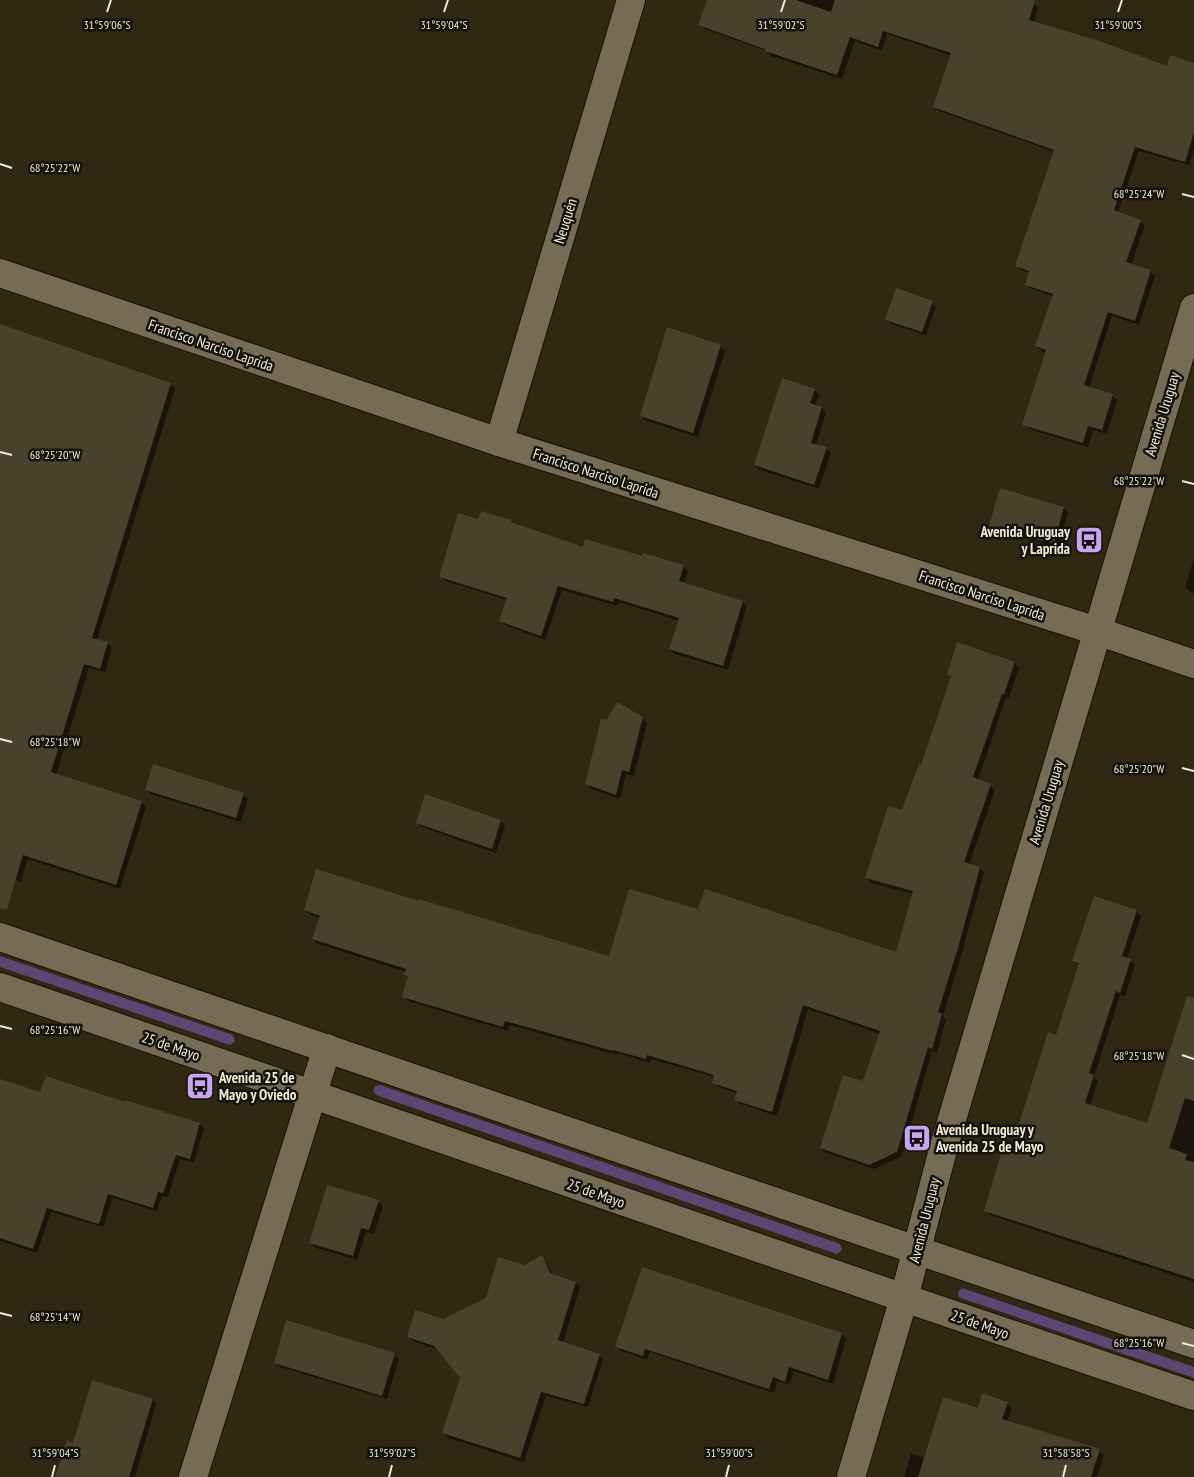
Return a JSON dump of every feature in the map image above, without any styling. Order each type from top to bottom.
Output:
[{"type":"street","name":"Neuquén","points":[[499,442],[631,0]]},
{"type":"street","name":"Francisco Narciso Laprida","points":[[0,273],[499,442],[1194,664]]},
{"type":"street","name":"Avenida Uruguay","points":[[851,1477],[904,1298],[940,1161],[1194,308]]},
{"type":"street","points":[[0,936],[1194,1344]]},
{"type":"street","name":"25 de Mayo","points":[[0,987],[1194,1396]]},
{"type":"street","points":[[193,1477],[327,1048]]},
{"type":"shaded area","points":[[0,956],[233,1035],[235,1041],[230,1045],[0,967]]},
{"type":"shaded area","points":[[380,1085],[840,1244],[842,1250],[837,1254],[376,1095],[373,1091],[375,1086]]},
{"type":"shaded area","points":[[962,1288],[1194,1367],[1194,1378],[961,1298],[958,1292]]},
{"type":"building","points":[[707,0],[796,0],[831,12],[835,0],[1035,0],[1029,20],[1099,41],[1167,66],[1170,55],[1194,63],[1194,132],[1185,162],[1135,147],[1114,210],[1141,220],[1126,262],[1151,270],[1135,321],[1108,312],[1084,385],[1113,394],[1102,430],[1088,426],[1083,443],[1022,425],[1046,350],[1035,346],[1053,294],[1025,285],[1029,271],[1015,266],[1054,150],[933,107],[951,53],[883,31],[878,47],[850,37],[837,75],[765,51],[765,49],[698,25]]},
{"type":"building","points":[[896,288],[933,301],[922,332],[885,320]]},
{"type":"building","points":[[0,324],[171,383],[92,638],[108,642],[100,669],[84,664],[51,772],[142,801],[116,885],[23,855],[7,909],[0,908]]},
{"type":"building","points":[[667,327],[721,345],[693,433],[640,416]]},
{"type":"building","points":[[782,378],[815,389],[810,403],[822,407],[811,443],[827,447],[814,485],[754,465]]},
{"type":"building","points":[[1000,488],[1064,507],[1054,544],[989,526]]},
{"type":"building","points":[[481,511],[583,547],[585,539],[642,556],[643,553],[684,565],[679,581],[743,601],[723,666],[669,649],[679,618],[614,598],[613,602],[558,586],[541,636],[499,621],[507,598],[439,577],[458,513],[478,519]]},
{"type":"building","points":[[957,642],[1015,662],[973,777],[991,784],[964,862],[980,867],[938,1012],[942,1014],[932,1049],[928,1047],[897,1152],[869,1165],[820,1148],[843,1075],[863,1081],[880,1031],[803,1005],[772,1112],[734,1100],[737,1091],[712,1083],[714,1075],[647,1055],[646,1059],[505,1021],[503,1027],[402,997],[408,976],[404,975],[406,969],[312,939],[320,916],[304,910],[316,869],[609,956],[629,889],[698,909],[705,889],[896,952],[913,891],[865,878],[888,806],[902,810],[919,764],[921,765],[951,676],[947,675]]},
{"type":"building","points":[[617,702],[643,717],[629,772],[622,770],[616,795],[585,784],[601,719],[607,720]]},
{"type":"building","points":[[153,764],[244,793],[236,818],[145,790]]},
{"type":"building","points":[[425,794],[501,820],[492,849],[416,823]]},
{"type":"building","points":[[1094,896],[1137,910],[1122,956],[1131,959],[1120,993],[1116,991],[1089,1073],[1094,1075],[1085,1103],[1147,1123],[1187,996],[1194,997],[1194,1101],[1185,1098],[1169,1148],[1187,1154],[1185,1160],[1194,1162],[1194,1279],[984,1211],[1004,1144],[1012,1146],[1048,1032],[1056,1035],[1079,963],[1072,961]]},
{"type":"building","points":[[46,1076],[125,1102],[125,1100],[200,1123],[190,1159],[176,1155],[163,1193],[158,1192],[153,1208],[108,1194],[99,1224],[47,1208],[33,1249],[0,1238],[0,1079],[40,1092]]},
{"type":"building","points":[[327,1185],[379,1200],[369,1230],[361,1228],[353,1256],[309,1243]]},
{"type":"building","points":[[542,1255],[550,1273],[576,1282],[558,1340],[600,1354],[584,1404],[541,1392],[520,1458],[442,1433],[460,1378],[434,1346],[407,1337],[415,1310],[443,1319],[486,1298],[498,1257],[524,1265]]},
{"type":"building","points":[[642,1267],[842,1333],[828,1380],[789,1367],[785,1382],[773,1377],[769,1389],[645,1349],[643,1356],[615,1347]]},
{"type":"building","points":[[286,1320],[395,1353],[382,1396],[274,1363]]},
{"type":"building","points":[[92,1380],[153,1399],[129,1477],[55,1477],[67,1441],[73,1443]]},
{"type":"building","points":[[982,1393],[1008,1402],[1002,1419],[1100,1449],[1091,1477],[918,1477],[943,1397],[978,1408]]},
{"type":"place","name":"Avenida Uruguay y Laprida","points":[[1089,540]]},
{"type":"place","name":"Avenida 25 de Mayo y Oviedo","points":[[200,1086]]},
{"type":"place","name":"Avenida Uruguay y Avenida 25 de Mayo","points":[[917,1138]]}]
